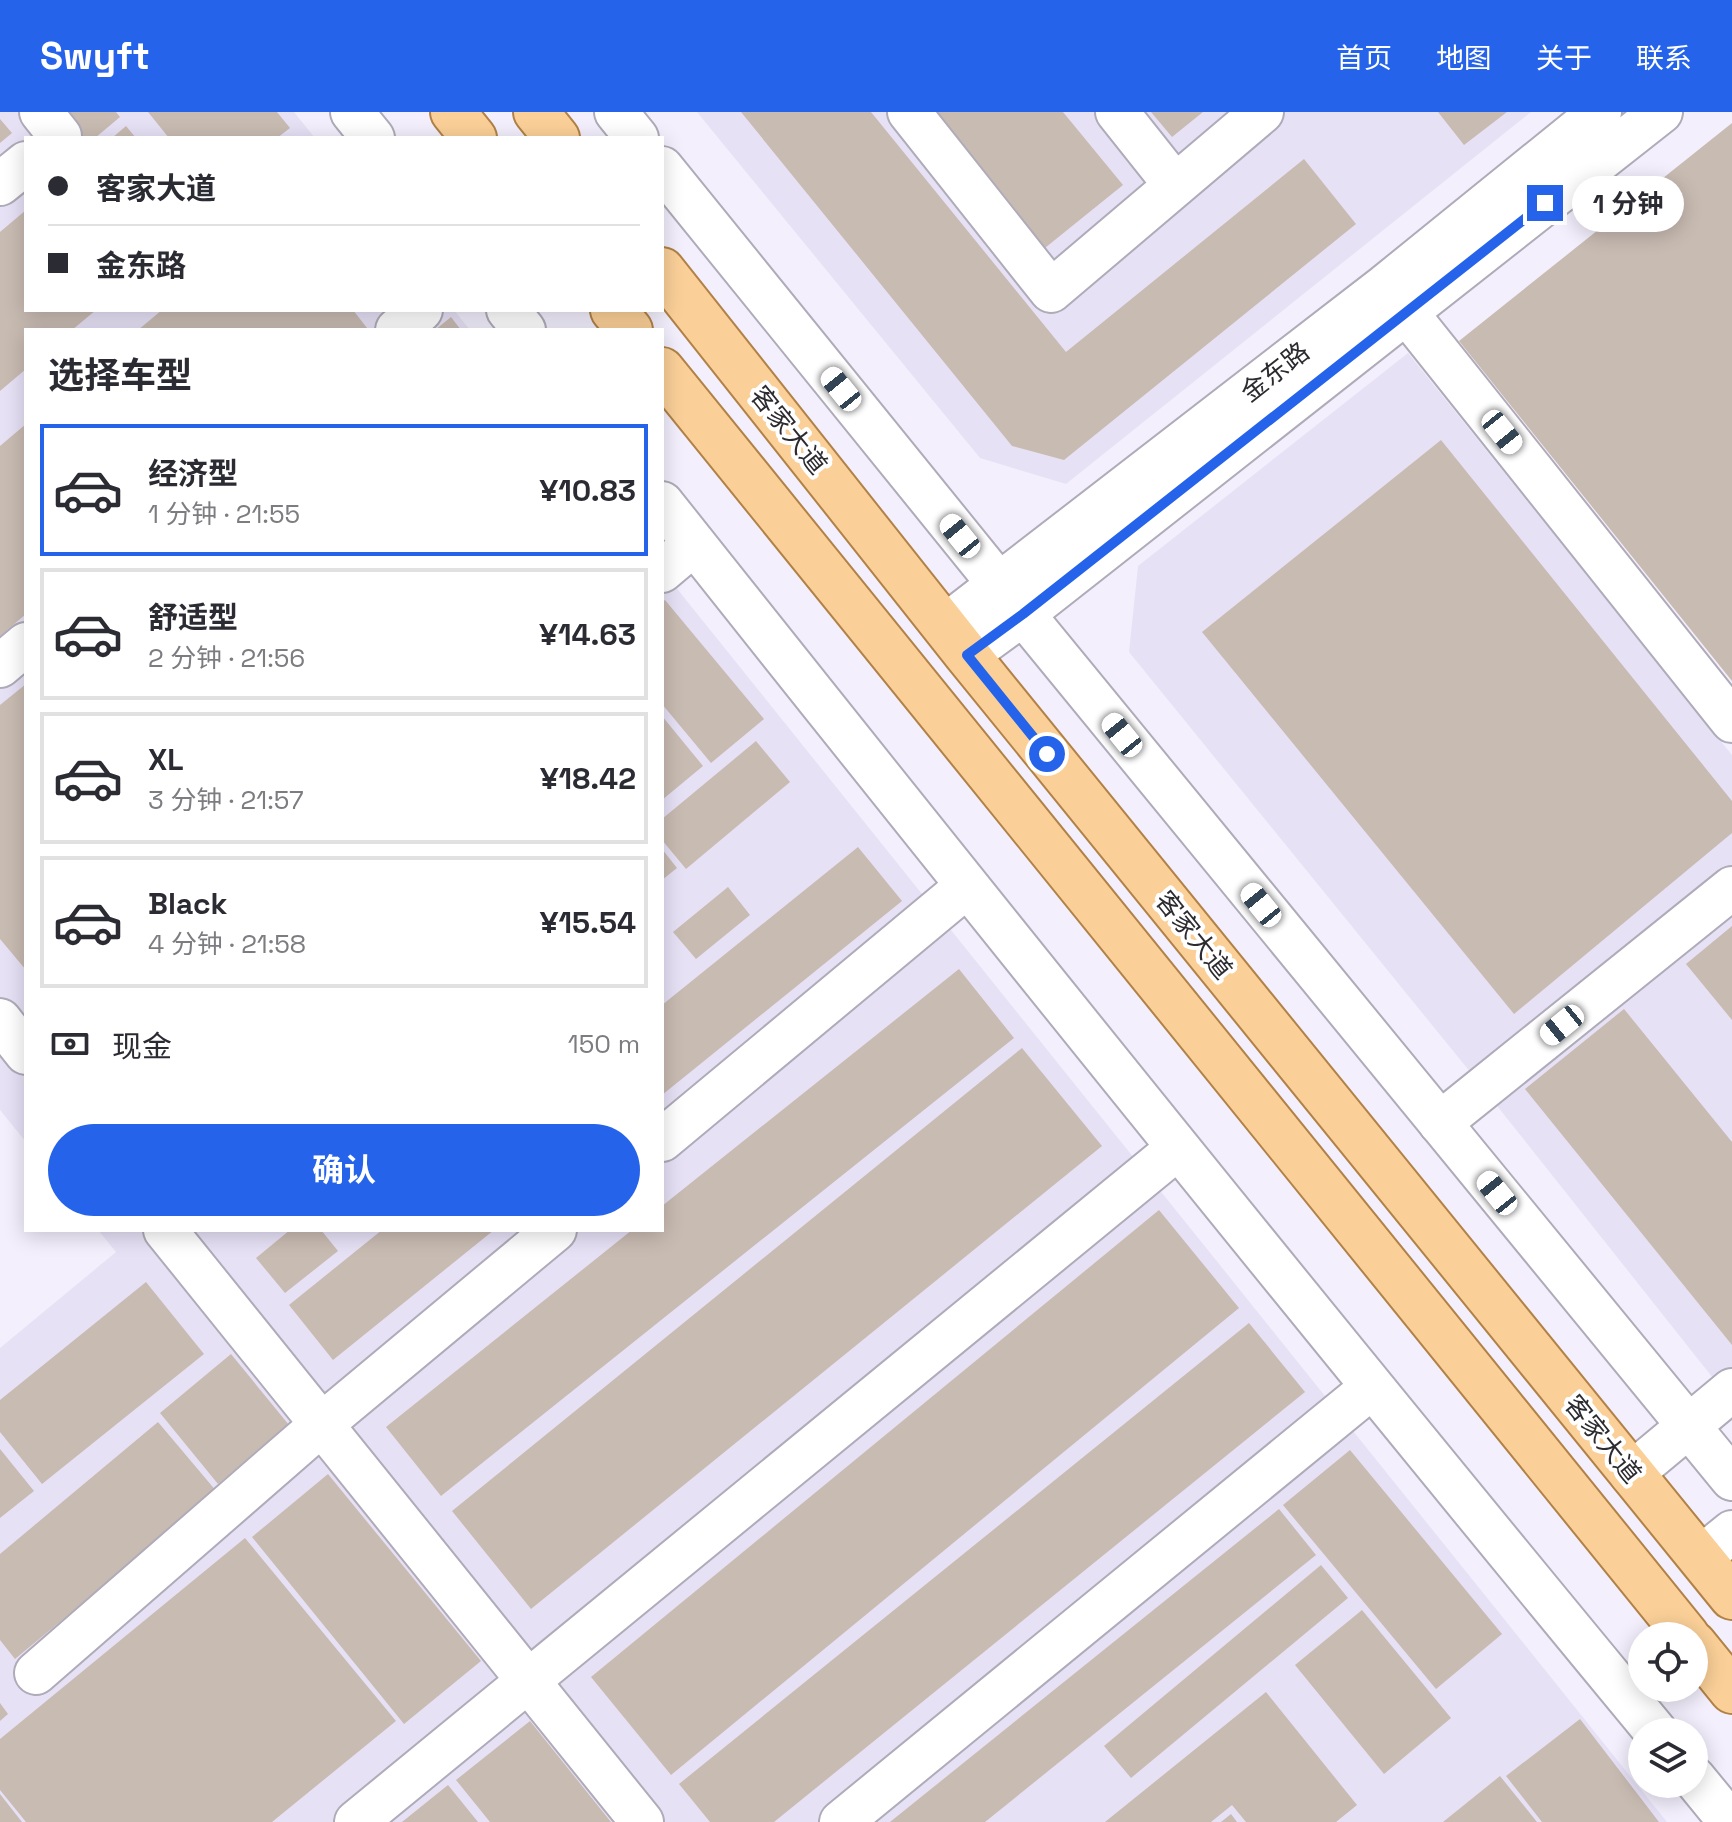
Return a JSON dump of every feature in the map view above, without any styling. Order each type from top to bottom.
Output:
[{"type":"main road","points":[[453,112],[472,136]]},
{"type":"main road","points":[[536,112],[555,136]]},
{"type":"main road","name":"客家大道","points":[[664,273],[956,640],[1631,1474],[1716,1545],[1732,1597]]},
{"type":"main road","points":[[615,312],[628,328]]},
{"type":"main road","points":[[664,372],[1676,1622]]},
{"type":"main road","points":[[1708,1661],[1732,1691]]},
{"type":"street","points":[[41,112],[60,136]]},
{"type":"street","points":[[352,112],[371,136]]},
{"type":"street","points":[[616,112],[635,136]]},
{"type":"street","points":[[909,112],[1051,291],[1262,112]]},
{"type":"street","points":[[1117,112],[1175,185]]},
{"type":"street","name":"金东路","points":[[1011,599],[1385,286],[1600,112]]},
{"type":"street","name":"金东路","points":[[956,640],[1406,312],[1661,112]]},
{"type":"street","points":[[0,184],[24,165]]},
{"type":"street","points":[[664,170],[1732,1479]]},
{"type":"street","points":[[399,328],[419,312]]},
{"type":"street","points":[[510,312],[522,328]]},
{"type":"street","points":[[1406,312],[1732,721]]},
{"type":"street","points":[[664,506],[966,887],[1371,1388],[1644,1718]]},
{"type":"street","points":[[664,569],[694,544]]},
{"type":"street","points":[[0,666],[24,646]]},
{"type":"street","points":[[664,1138],[966,887]]},
{"type":"street","points":[[1440,1123],[1732,888]]},
{"type":"street","points":[[0,1020],[24,1050]]},
{"type":"street","points":[[356,1822],[1178,1148]]},
{"type":"street","points":[[167,1232],[642,1822]]},
{"type":"street","points":[[36,1673],[322,1424],[553,1232]]},
{"type":"street","points":[[841,1822],[1371,1388]]},
{"type":"street","points":[[1631,1474],[1732,1390]]},
{"type":"street","points":[[1708,1795],[1730,1822]]},
{"type":"shaded area","points":[[0,112],[294,112],[313,136],[24,136],[24,312],[456,312],[468,328],[24,328],[24,1140],[0,1110]]},
{"type":"shaded area","points":[[697,112],[1531,112],[1066,484],[980,458]]},
{"type":"shaded area","points":[[1408,353],[1732,755],[1732,1402],[1471,1073],[1129,652],[1138,566]]},
{"type":"shaded area","points":[[664,572],[1628,1773],[1628,1798],[1648,1798],[1667,1822],[0,1822],[0,1348],[116,1252],[100,1232],[664,1232]]},
{"type":"building","points":[[63,112],[116,112],[120,117],[97,136],[82,136]]},
{"type":"building","points":[[148,112],[277,112],[290,128],[280,136],[167,136]]},
{"type":"building","points":[[741,112],[871,112],[1066,352],[1304,159],[1356,224],[1064,460],[1012,446]]},
{"type":"building","points":[[918,112],[1063,112],[1123,185],[1035,256]]},
{"type":"building","points":[[1151,112],[1203,112],[1172,137]]},
{"type":"building","points":[[1438,112],[1507,112],[1464,145]]},
{"type":"building","points":[[0,119],[12,133],[0,143]]},
{"type":"building","points":[[1732,123],[1732,681],[1459,341]]},
{"type":"building","points":[[126,126],[134,136],[114,136]]},
{"type":"building","points":[[24,212],[24,312],[94,312],[74,328],[24,328],[24,371],[0,391],[0,232]]},
{"type":"building","points":[[160,312],[355,312],[367,328],[140,328]]},
{"type":"building","points":[[451,317],[459,328],[437,328]]},
{"type":"building","points":[[24,426],[24,616],[0,636],[0,446]]},
{"type":"building","points":[[1441,440],[1732,801],[1732,833],[1514,1014],[1202,632]]},
{"type":"building","points":[[664,601],[764,719],[711,763],[664,706]]},
{"type":"building","points":[[24,686],[24,968],[0,939],[0,705]]},
{"type":"building","points":[[664,718],[703,766],[664,798]]},
{"type":"building","points":[[756,741],[790,782],[686,869],[664,842],[664,817]]},
{"type":"building","points":[[858,847],[902,901],[664,1093],[664,1003]]},
{"type":"building","points":[[664,852],[677,868],[664,878]]},
{"type":"building","points":[[728,887],[750,915],[696,959],[673,932]]},
{"type":"building","points":[[1732,926],[1732,1020],[1686,964]]},
{"type":"building","points":[[959,969],[1014,1038],[441,1496],[386,1427],[630,1232],[664,1232],[664,1204]]},
{"type":"building","points":[[1624,1009],[1732,1142],[1732,1345],[1525,1089]]},
{"type":"building","points":[[1022,1048],[1102,1146],[531,1609],[452,1511]]},
{"type":"building","points":[[1159,1210],[1239,1308],[671,1775],[591,1677]]},
{"type":"building","points":[[288,1232],[323,1232],[338,1251],[285,1293],[256,1258]]},
{"type":"building","points":[[380,1232],[492,1232],[333,1360],[289,1305]]},
{"type":"building","points":[[146,1282],[204,1354],[42,1484],[0,1432],[0,1400]]},
{"type":"building","points":[[1249,1323],[1305,1392],[774,1822],[710,1822],[679,1784]]},
{"type":"building","points":[[231,1354],[289,1425],[218,1484],[160,1413]]},
{"type":"building","points":[[158,1422],[217,1492],[15,1659],[0,1640],[0,1554]]},
{"type":"building","points":[[0,1449],[34,1491],[0,1518]]},
{"type":"building","points":[[1350,1450],[1502,1634],[1436,1689],[1283,1505]]},
{"type":"building","points":[[328,1474],[481,1661],[404,1724],[252,1537]]},
{"type":"building","points":[[1279,1509],[1316,1555],[985,1822],[890,1822]]},
{"type":"building","points":[[245,1538],[396,1721],[272,1822],[26,1822],[0,1790],[0,1739]]},
{"type":"building","points":[[1321,1565],[1348,1598],[1131,1778],[1104,1746]]},
{"type":"building","points":[[1362,1610],[1451,1718],[1384,1774],[1295,1665]]},
{"type":"building","points":[[1266,1692],[1357,1805],[1336,1822],[1246,1822],[1232,1805],[1211,1822],[1105,1822]]},
{"type":"building","points":[[0,1703],[8,1714],[0,1721]]},
{"type":"building","points":[[1580,1719],[1628,1782],[1628,1798],[1641,1798],[1659,1822],[1542,1822],[1506,1776]]},
{"type":"building","points":[[530,1721],[611,1822],[490,1822],[456,1780]]},
{"type":"building","points":[[1500,1776],[1537,1822],[1443,1822]]},
{"type":"building","points":[[448,1785],[478,1822],[402,1822]]},
{"type":"building","points":[[0,1794],[22,1822],[0,1822]]},
{"type":"building","points":[[1231,1814],[1237,1822],[1221,1822]]},
{"type":"route","points":[[1047,754],[967,655],[1545,203]]}]
